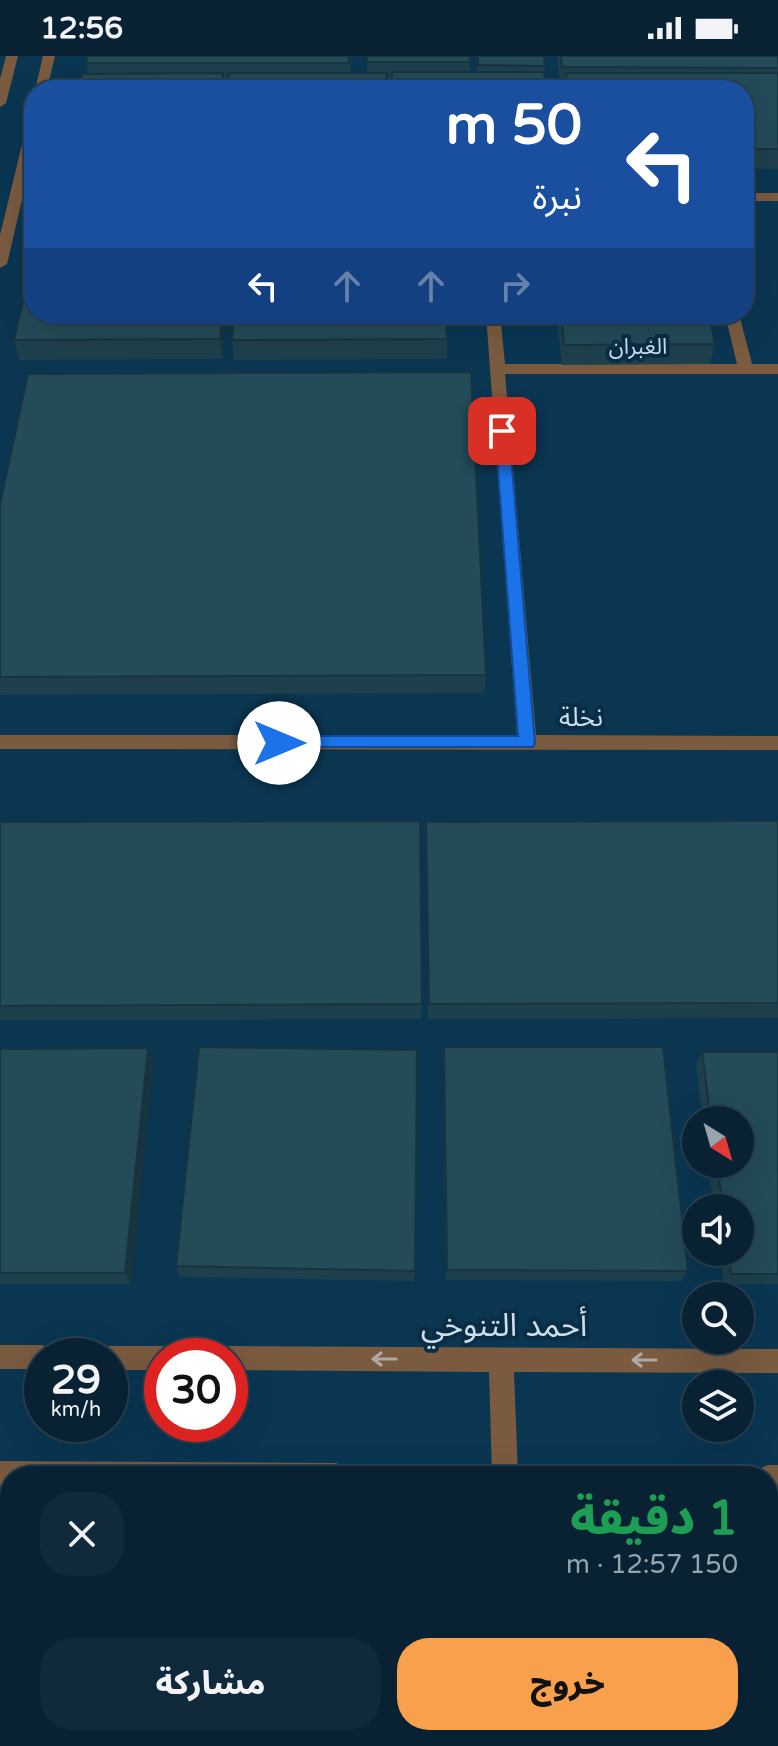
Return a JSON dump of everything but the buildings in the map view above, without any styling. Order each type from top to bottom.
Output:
[{"type":"street","points":[[0,103],[12,56]]},
{"type":"street","points":[[43,80],[49,56]]},
{"type":"street","points":[[0,264],[24,160]]},
{"type":"street","points":[[754,197],[778,197]]},
{"type":"street","points":[[14,201],[24,201]]},
{"type":"street","points":[[494,324],[527,743]]},
{"type":"street","points":[[735,324],[746,369]]},
{"type":"street","name":"الغبران","points":[[497,369],[778,369]]},
{"type":"street","name":"نخلة","points":[[0,742],[778,743]]},
{"type":"street","points":[[0,1357],[24,1357]]},
{"type":"street","name":"أحمد التنوخي","points":[[248,1358],[778,1361]]},
{"type":"street","points":[[501,1360],[505,1466]]},
{"type":"shaded area","points":[[0,56],[778,56],[778,1466],[0,1466]]},
{"type":"route","points":[[279,743],[527,743],[502,431]]}]
